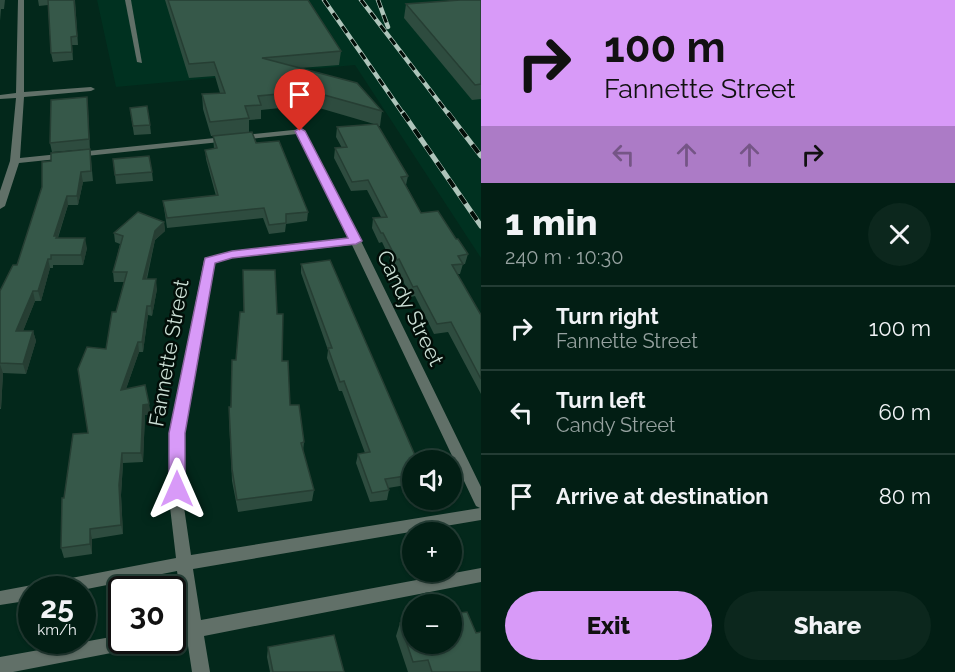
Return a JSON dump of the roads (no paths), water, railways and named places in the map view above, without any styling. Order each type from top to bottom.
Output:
[{"type":"street","points":[[0,206],[15,160],[20,96],[21,0]]},
{"type":"street","points":[[0,98],[91,89]]},
{"type":"street","name":"Candy Street","points":[[15,160],[300,131],[356,241],[481,502]]},
{"type":"street","name":"Fannette Street","points":[[201,672],[177,507],[177,433],[209,260],[232,255],[356,241]]},
{"type":"street","points":[[96,580],[184,563],[481,514]]},
{"type":"street","points":[[186,631],[481,575]]},
{"type":"street","points":[[0,598],[18,595]]},
{"type":"street","points":[[0,666],[108,646]]},
{"type":"lane","points":[[128,0],[140,62]]},
{"type":"railway","points":[[324,0],[404,115]]},
{"type":"railway","points":[[361,0],[449,115]]},
{"type":"railway","points":[[378,0],[388,27]]},
{"type":"railway","points":[[403,113],[481,226]]},
{"type":"railway","points":[[448,113],[481,156]]}]
